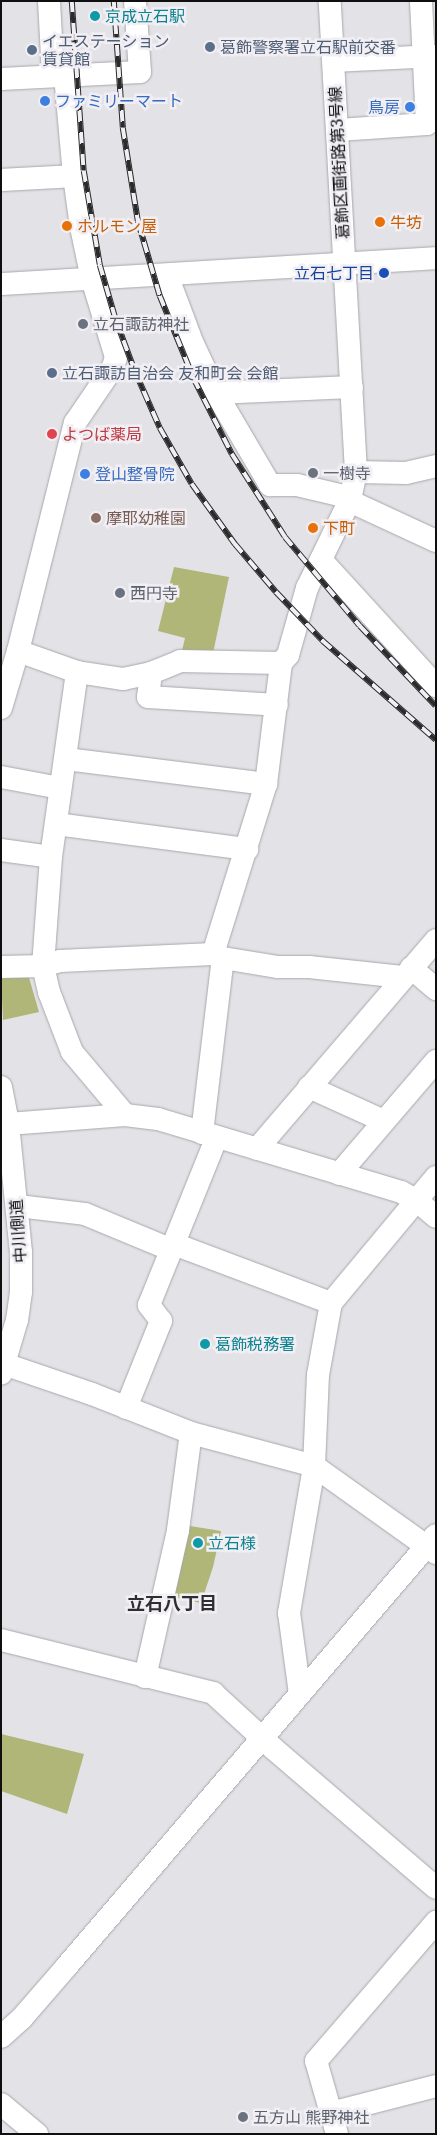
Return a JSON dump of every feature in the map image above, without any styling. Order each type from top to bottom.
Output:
[{"type":"street","points":[[1,708],[18,651],[75,424],[113,367],[116,356],[92,279],[81,227],[49,1]]},
{"type":"street","points":[[1,79],[140,72],[135,1]]},
{"type":"street","name":"葛飾区画街路第3号線","points":[[281,663],[288,655],[307,588],[350,500],[356,472],[330,1]]},
{"type":"street","points":[[338,130],[427,124],[430,56],[422,1]]},
{"type":"street","points":[[333,61],[430,56]]},
{"type":"street","points":[[1,180],[74,176]]},
{"type":"street","points":[[1,284],[436,258]]},
{"type":"street","points":[[167,274],[193,344],[216,393],[270,485],[297,485],[344,496],[436,541]]},
{"type":"street","points":[[216,393],[352,387]]},
{"type":"street","points":[[356,472],[406,474],[436,466]]},
{"type":"street","points":[[321,560],[436,686]]},
{"type":"street","points":[[18,651],[77,672],[123,679],[151,673],[180,661],[281,663],[266,784],[218,956],[209,1135],[173,1247],[149,1305],[161,1321],[126,1408]]},
{"type":"street","points":[[77,672],[51,857],[43,966],[49,992],[72,1052],[125,1115]]},
{"type":"street","points":[[151,673],[148,697],[277,705]]},
{"type":"street","points":[[66,759],[266,784]]},
{"type":"street","points":[[1,777],[60,788]]},
{"type":"street","points":[[56,824],[247,850]]},
{"type":"street","points":[[1,850],[51,857]]},
{"type":"street","points":[[257,1149],[436,940]]},
{"type":"street","points":[[1,967],[43,966],[60,961],[218,956],[278,967],[407,972],[436,990]]},
{"type":"street","points":[[339,1174],[436,1061]]},
{"type":"street","name":"中川側道","points":[[1,1087],[11,1124],[18,1206],[21,1292],[17,1320],[3,1369]]},
{"type":"street","points":[[310,1087],[384,1122]]},
{"type":"street","points":[[11,1124],[125,1115],[158,1119],[339,1174],[385,1186],[416,1200],[436,1217]]},
{"type":"street","points":[[300,1694],[289,1613],[314,1466],[318,1375],[331,1303],[436,1177]]},
{"type":"street","points":[[18,1206],[85,1214],[331,1303]]},
{"type":"street","points":[[1,2037],[22,2018],[300,1694],[433,1544],[314,1466],[191,1433],[92,1394],[3,1369]]},
{"type":"street","points":[[145,1677],[178,1530],[191,1433]]},
{"type":"street","points":[[1,1640],[213,1693],[274,1749],[436,1888]]},
{"type":"street","points":[[436,1922],[316,2061],[334,2124],[436,2086]]},
{"type":"street","points":[[1,2104],[34,2132]]},
{"type":"green space","points":[[174,567],[229,577],[212,658],[181,655],[185,638],[158,631]]},
{"type":"green space","points":[[28,974],[39,1012],[3,1020],[1,976]]},
{"type":"green space","points":[[184,1525],[221,1531],[213,1567],[201,1603],[169,1596]]},
{"type":"green space","points":[[1,1734],[84,1754],[67,1814],[1,1791]]},
{"type":"railway","points":[[72,1],[84,171],[100,265],[116,320],[135,371],[160,428],[192,484],[235,544],[276,592],[323,641],[436,740]]},
{"type":"railway","points":[[114,1],[123,128],[138,221],[160,296],[194,379],[232,454],[285,537],[360,626],[436,706]]},
{"type":"place","name":"京成立石駅","points":[[95,16]]},
{"type":"place","name":"葛飾警察署立石駅前交番","points":[[210,47]]},
{"type":"place","name":"イエステーション 賃貸館","points":[[32,50]]},
{"type":"place","name":"ファミリーマート","points":[[45,101]]},
{"type":"place","name":"鳥房","points":[[410,107]]},
{"type":"place","name":"牛坊","points":[[380,222]]},
{"type":"place","name":"ホルモン屋","points":[[67,226]]},
{"type":"place","name":"立石七丁目","points":[[384,273]]},
{"type":"place","name":"立石諏訪神社","points":[[83,324]]},
{"type":"place","name":"立石諏訪自治会 友和町会 会館","points":[[52,373]]},
{"type":"place","name":"よつば薬局","points":[[52,434]]},
{"type":"place","name":"一樹寺","points":[[313,473]]},
{"type":"place","name":"登山整骨院","points":[[85,474]]},
{"type":"place","name":"摩耶幼稚園","points":[[96,518]]},
{"type":"place","name":"下町","points":[[313,528]]},
{"type":"place","name":"西円寺","points":[[120,593]]},
{"type":"place","name":"葛飾税務署","points":[[205,1344]]},
{"type":"place","name":"立石様","points":[[198,1543]]},
{"type":"place","name":"五方山 熊野神社","points":[[243,2117]]},
{"type":"district","name":"立石八丁目","points":[[172,1603]]}]
